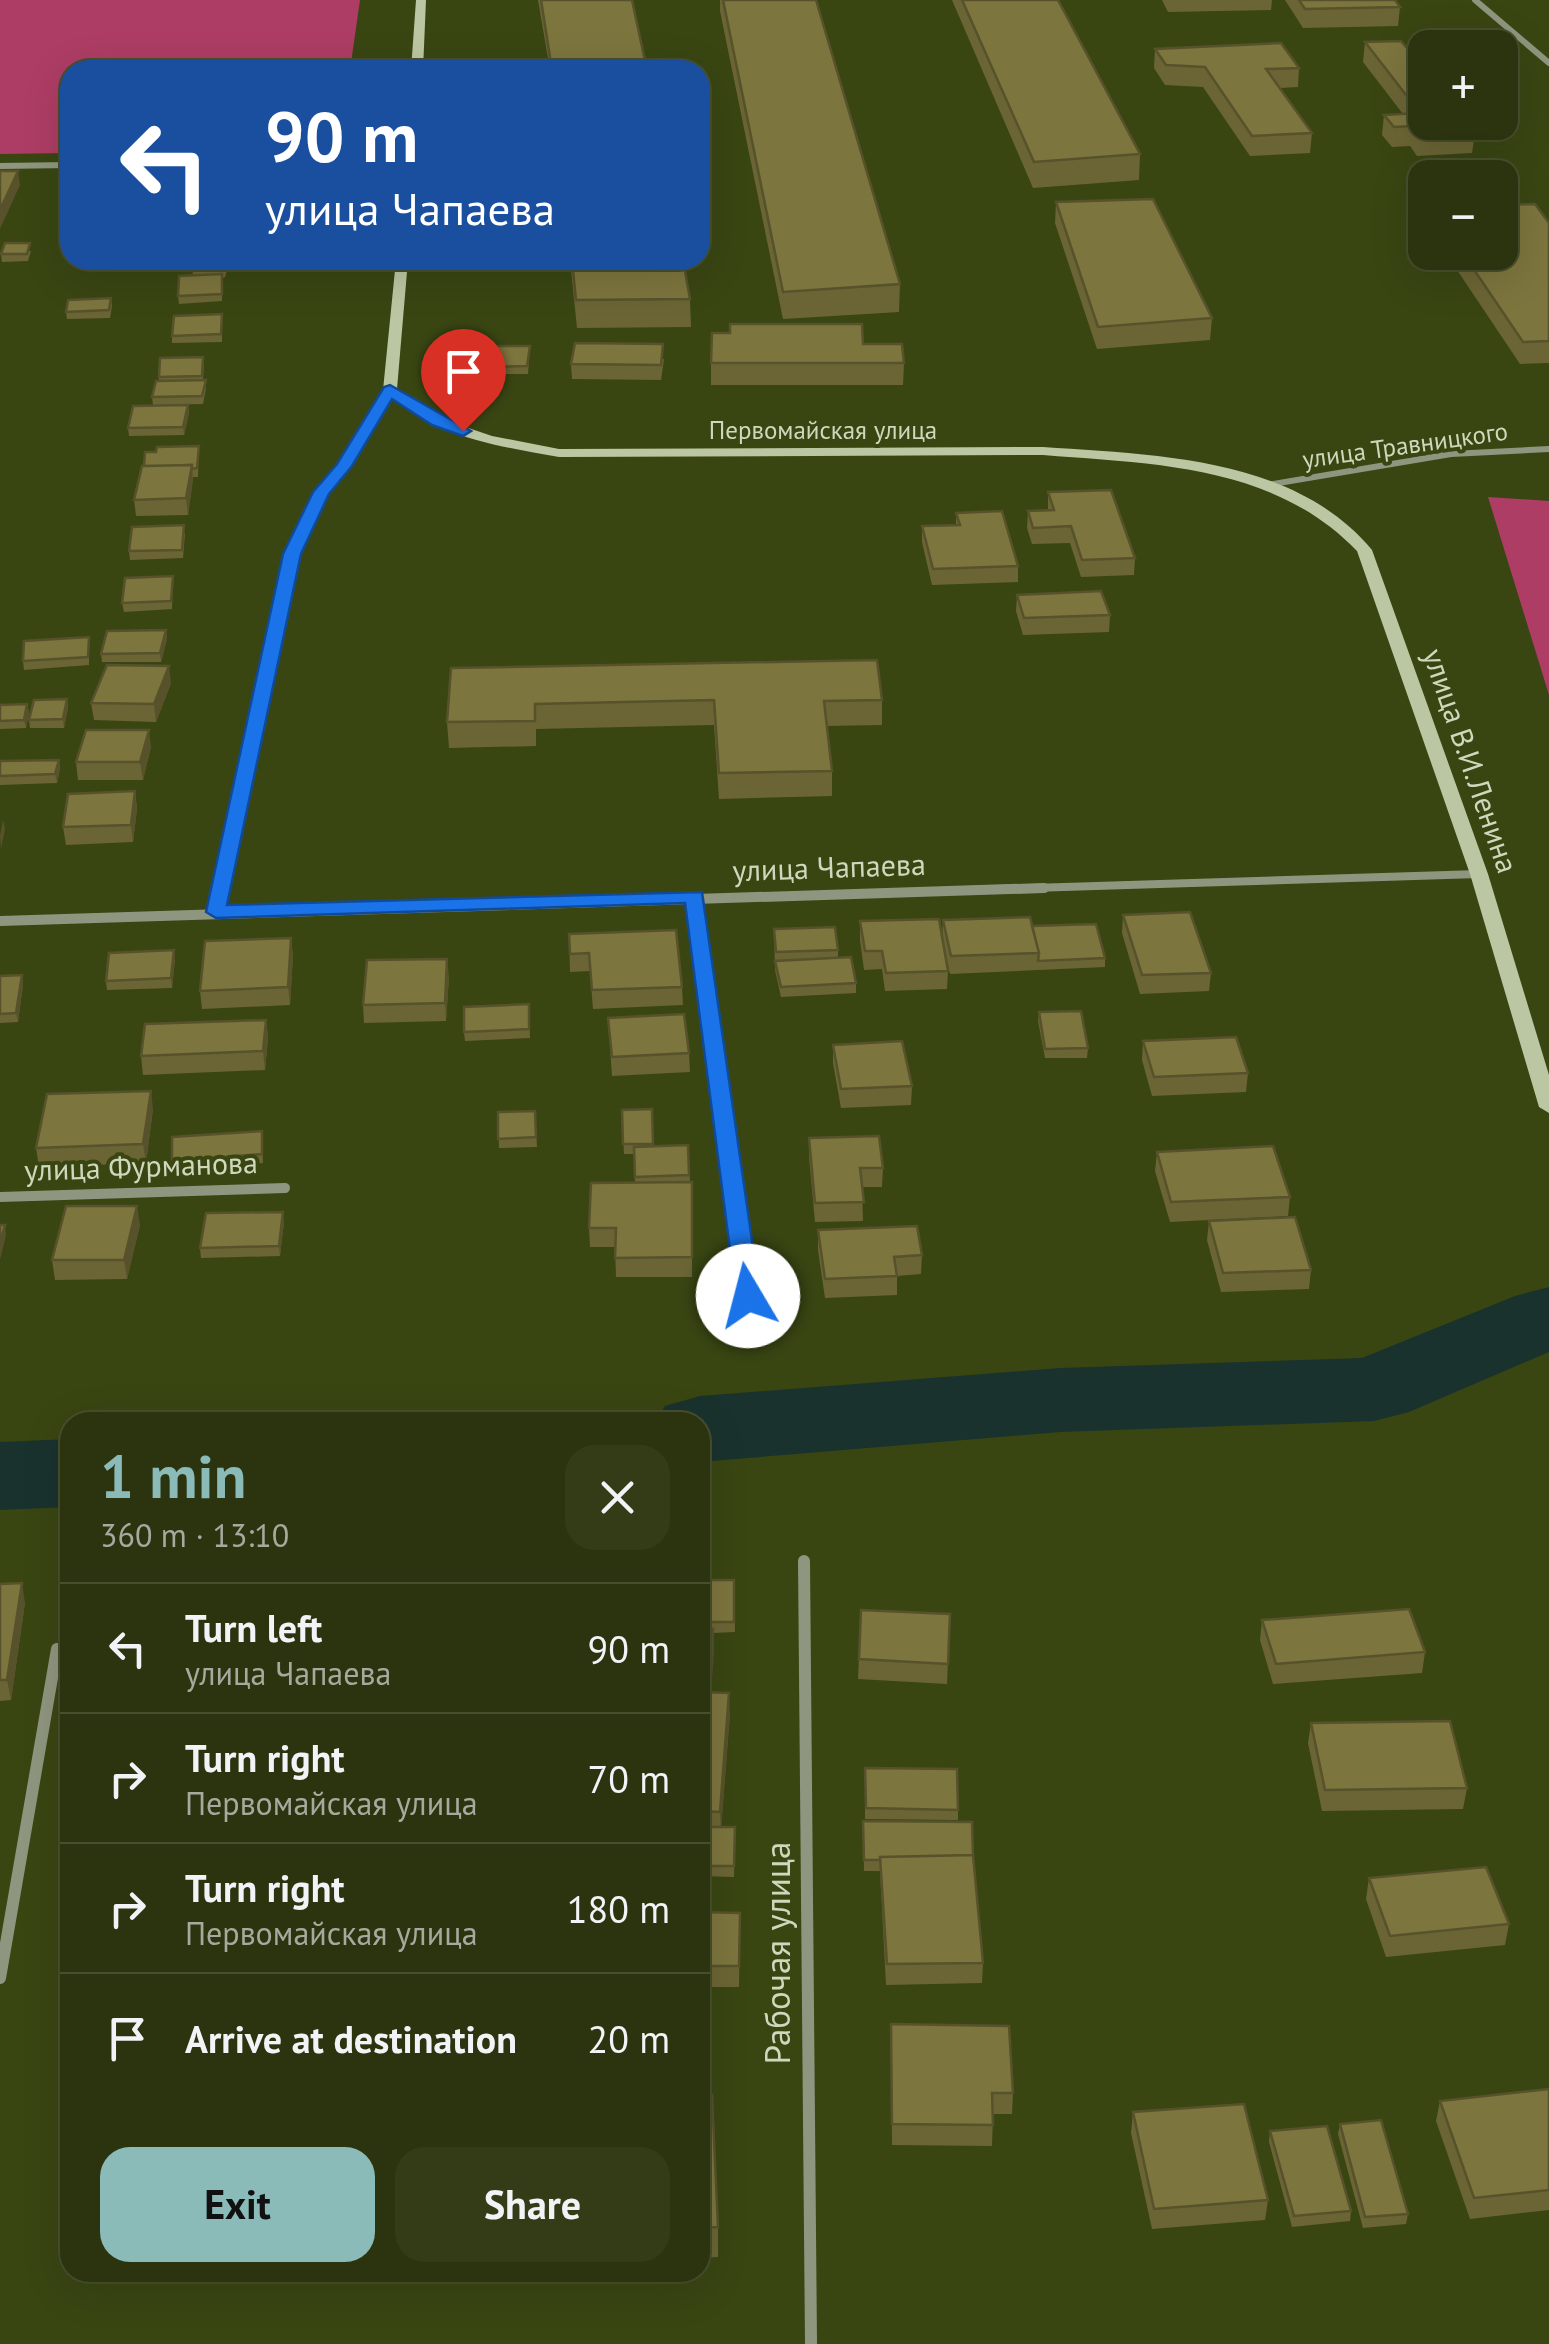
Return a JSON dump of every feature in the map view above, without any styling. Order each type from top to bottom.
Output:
[{"type":"main road","points":[[418,60],[421,0]]},
{"type":"main road","points":[[390,390],[401,270]]},
{"type":"main road","name":"Первомайская улица","points":[[390,390],[437,422],[489,440],[559,454],[1043,452],[1206,470],[1267,485]]},
{"type":"main road","name":"улица В.И.Ленина","points":[[1267,485],[1329,516],[1364,550],[1479,874],[1549,1106]]},
{"type":"street","points":[[1475,0],[1549,63]]},
{"type":"street","points":[[0,166],[60,165]]},
{"type":"street","points":[[216,912],[292,554],[322,492],[344,466],[390,390]]},
{"type":"street","name":"улица Чапаева","points":[[0,920],[1479,874]]},
{"type":"street","name":"улица Фурманова","points":[[0,1197],[284,1188]]},
{"type":"street","name":"Рабочая улица","points":[[804,1561],[811,2344]]},
{"type":"street","points":[[0,1978],[57,1649]]},
{"type":"lane","name":"улица Травницкого","points":[[1267,485],[1451,454],[1549,449]]},
{"type":"lane","points":[[694,896],[748,1296]]},
{"type":"shaded area","points":[[0,0],[360,0],[351,60],[60,60],[60,153],[0,154]]},
{"type":"shaded area","points":[[1488,497],[1549,501],[1549,695]]},
{"type":"building","points":[[541,0],[632,0],[645,60],[550,60]]},
{"type":"building","points":[[723,0],[816,0],[900,284],[783,292]]},
{"type":"building","points":[[962,0],[1058,0],[1140,154],[1034,162]]},
{"type":"building","points":[[1299,0],[1395,0],[1400,7],[1305,9]]},
{"type":"building","points":[[1401,41],[1408,49],[1408,98],[1365,42]]},
{"type":"building","points":[[1281,43],[1299,68],[1266,69],[1312,133],[1252,136],[1205,67],[1166,65],[1155,49]]},
{"type":"building","points":[[1408,114],[1408,126],[1394,127],[1384,115]]},
{"type":"building","points":[[0,171],[18,171],[0,210]]},
{"type":"building","points":[[1153,199],[1212,318],[1098,327],[1056,202]]},
{"type":"building","points":[[1518,204],[1535,204],[1549,223],[1549,341],[1523,342],[1474,270],[1518,270]]},
{"type":"building","points":[[5,243],[30,243],[27,254],[1,254]]},
{"type":"building","points":[[573,270],[685,270],[690,299],[576,300]]},
{"type":"building","points":[[222,274],[222,294],[178,296],[179,276]]},
{"type":"building","points":[[111,298],[109,310],[66,312],[68,300]]},
{"type":"building","points":[[222,314],[221,334],[172,336],[174,316]]},
{"type":"building","points":[[730,324],[862,324],[863,344],[902,344],[904,363],[711,363],[712,333],[730,333]]},
{"type":"building","points":[[575,343],[663,344],[661,365],[571,364]]},
{"type":"building","points":[[474,346],[530,346],[527,366],[484,367],[486,354],[473,354]]},
{"type":"building","points":[[203,357],[202,376],[159,377],[160,358]]},
{"type":"building","points":[[206,380],[202,396],[152,397],[156,381]]},
{"type":"building","points":[[188,405],[183,427],[128,428],[133,406]]},
{"type":"building","points":[[199,446],[197,468],[144,466],[145,452],[156,452],[157,447]]},
{"type":"building","points":[[192,465],[186,498],[134,500],[142,466]]},
{"type":"building","points":[[1111,490],[1135,558],[1082,560],[1071,526],[1033,528],[1028,511],[1054,510],[1048,492]]},
{"type":"building","points":[[1002,511],[1018,566],[933,569],[922,526],[960,525],[956,513]]},
{"type":"building","points":[[184,525],[182,550],[129,551],[132,527]]},
{"type":"building","points":[[173,576],[171,601],[122,603],[125,578]]},
{"type":"building","points":[[1101,591],[1110,615],[1024,618],[1017,595]]},
{"type":"building","points":[[166,630],[160,653],[101,654],[107,631]]},
{"type":"building","points":[[89,637],[88,657],[23,661],[24,641]]},
{"type":"building","points":[[877,660],[882,700],[824,701],[832,771],[719,773],[714,700],[535,704],[535,721],[447,722],[451,668]]},
{"type":"building","points":[[107,665],[169,666],[154,704],[91,703]]},
{"type":"building","points":[[67,699],[63,719],[29,720],[34,700]]},
{"type":"building","points":[[27,704],[24,720],[0,721],[0,705]]},
{"type":"building","points":[[86,730],[149,730],[140,762],[76,762]]},
{"type":"building","points":[[59,760],[55,774],[0,776],[0,761]]},
{"type":"building","points":[[135,791],[131,825],[63,827],[68,794]]},
{"type":"building","points":[[1190,912],[1211,973],[1142,975],[1123,915]]},
{"type":"building","points":[[1030,917],[1039,953],[951,956],[943,920]]},
{"type":"building","points":[[939,919],[948,971],[886,973],[882,951],[865,951],[860,921]]},
{"type":"building","points":[[1096,924],[1105,958],[1038,961],[1032,926]]},
{"type":"building","points":[[835,927],[838,950],[776,952],[774,929]]},
{"type":"building","points":[[676,930],[682,987],[592,990],[589,953],[570,954],[569,934]]},
{"type":"building","points":[[291,938],[288,987],[200,991],[205,941]]},
{"type":"building","points":[[174,950],[171,978],[106,981],[109,953]]},
{"type":"building","points":[[851,957],[856,983],[781,987],[775,961]]},
{"type":"building","points":[[447,959],[445,1003],[363,1005],[367,960]]},
{"type":"building","points":[[22,975],[16,1013],[0,1014],[0,976]]},
{"type":"building","points":[[529,1004],[529,1029],[464,1032],[464,1007]]},
{"type":"building","points":[[1081,1011],[1088,1048],[1045,1049],[1039,1012]]},
{"type":"building","points":[[684,1014],[689,1053],[612,1057],[608,1018]]},
{"type":"building","points":[[266,1020],[263,1051],[141,1056],[145,1024]]},
{"type":"building","points":[[1236,1037],[1248,1073],[1154,1077],[1143,1041]]},
{"type":"building","points":[[902,1041],[912,1086],[841,1089],[833,1045]]},
{"type":"building","points":[[151,1091],[143,1144],[36,1148],[47,1094]]},
{"type":"building","points":[[652,1109],[653,1144],[623,1144],[622,1110]]},
{"type":"building","points":[[535,1111],[536,1137],[498,1139],[498,1112]]},
{"type":"building","points":[[262,1131],[262,1154],[172,1161],[172,1137]]},
{"type":"building","points":[[879,1136],[883,1168],[860,1168],[864,1202],[815,1203],[809,1138]]},
{"type":"building","points":[[688,1145],[689,1175],[635,1177],[634,1147]]},
{"type":"building","points":[[1273,1146],[1290,1197],[1171,1202],[1157,1152]]},
{"type":"building","points":[[692,1182],[692,1257],[615,1258],[616,1228],[589,1228],[591,1183]]},
{"type":"building","points":[[66,1206],[137,1206],[124,1260],[52,1260]]},
{"type":"building","points":[[283,1212],[279,1246],[200,1248],[206,1213]]},
{"type":"building","points":[[1295,1217],[1311,1270],[1223,1273],[1209,1221]]},
{"type":"building","points":[[917,1226],[922,1255],[894,1257],[897,1276],[825,1279],[818,1230]]},
{"type":"building","points":[[710,1580],[734,1580],[734,1622],[710,1622]]},
{"type":"building","points":[[22,1583],[7,1680],[0,1680],[0,1584]]},
{"type":"building","points":[[1409,1609],[1425,1652],[1276,1664],[1262,1620]]},
{"type":"building","points":[[861,1610],[950,1614],[948,1664],[859,1659]]},
{"type":"building","points":[[710,1629],[713,1629],[710,1677]]},
{"type":"building","points":[[710,1692],[729,1693],[720,1812],[710,1812]]},
{"type":"building","points":[[1450,1721],[1467,1788],[1325,1790],[1311,1723]]},
{"type":"building","points":[[865,1768],[957,1769],[958,1810],[866,1808]]},
{"type":"building","points":[[863,1821],[972,1822],[973,1855],[864,1860]]},
{"type":"building","points":[[710,1827],[735,1827],[734,1866],[710,1866]]},
{"type":"building","points":[[973,1855],[983,1963],[887,1964],[880,1857]]},
{"type":"building","points":[[1486,1867],[1509,1924],[1390,1936],[1369,1878]]},
{"type":"building","points":[[710,1912],[740,1913],[739,1966],[710,1966]]},
{"type":"building","points":[[891,2024],[1009,2026],[1013,2093],[992,2093],[993,2125],[892,2124]]},
{"type":"building","points":[[1549,2089],[1549,2190],[1474,2198],[1440,2101]]},
{"type":"building","points":[[710,2095],[718,2227],[710,2227]]},
{"type":"building","points":[[1244,2104],[1268,2200],[1154,2209],[1133,2112]]},
{"type":"building","points":[[1381,2120],[1408,2214],[1365,2217],[1340,2124]]},
{"type":"building","points":[[1327,2126],[1351,2211],[1294,2216],[1270,2131]]},
{"type":"waterway","points":[[710,1428],[1060,1400],[1374,1389],[1549,1317]]},
{"type":"waterway","points":[[0,1476],[60,1473]]},
{"type":"route","points":[[463,431],[437,422],[390,390],[344,466],[322,492],[292,554],[216,912],[694,896],[748,1296]]}]
